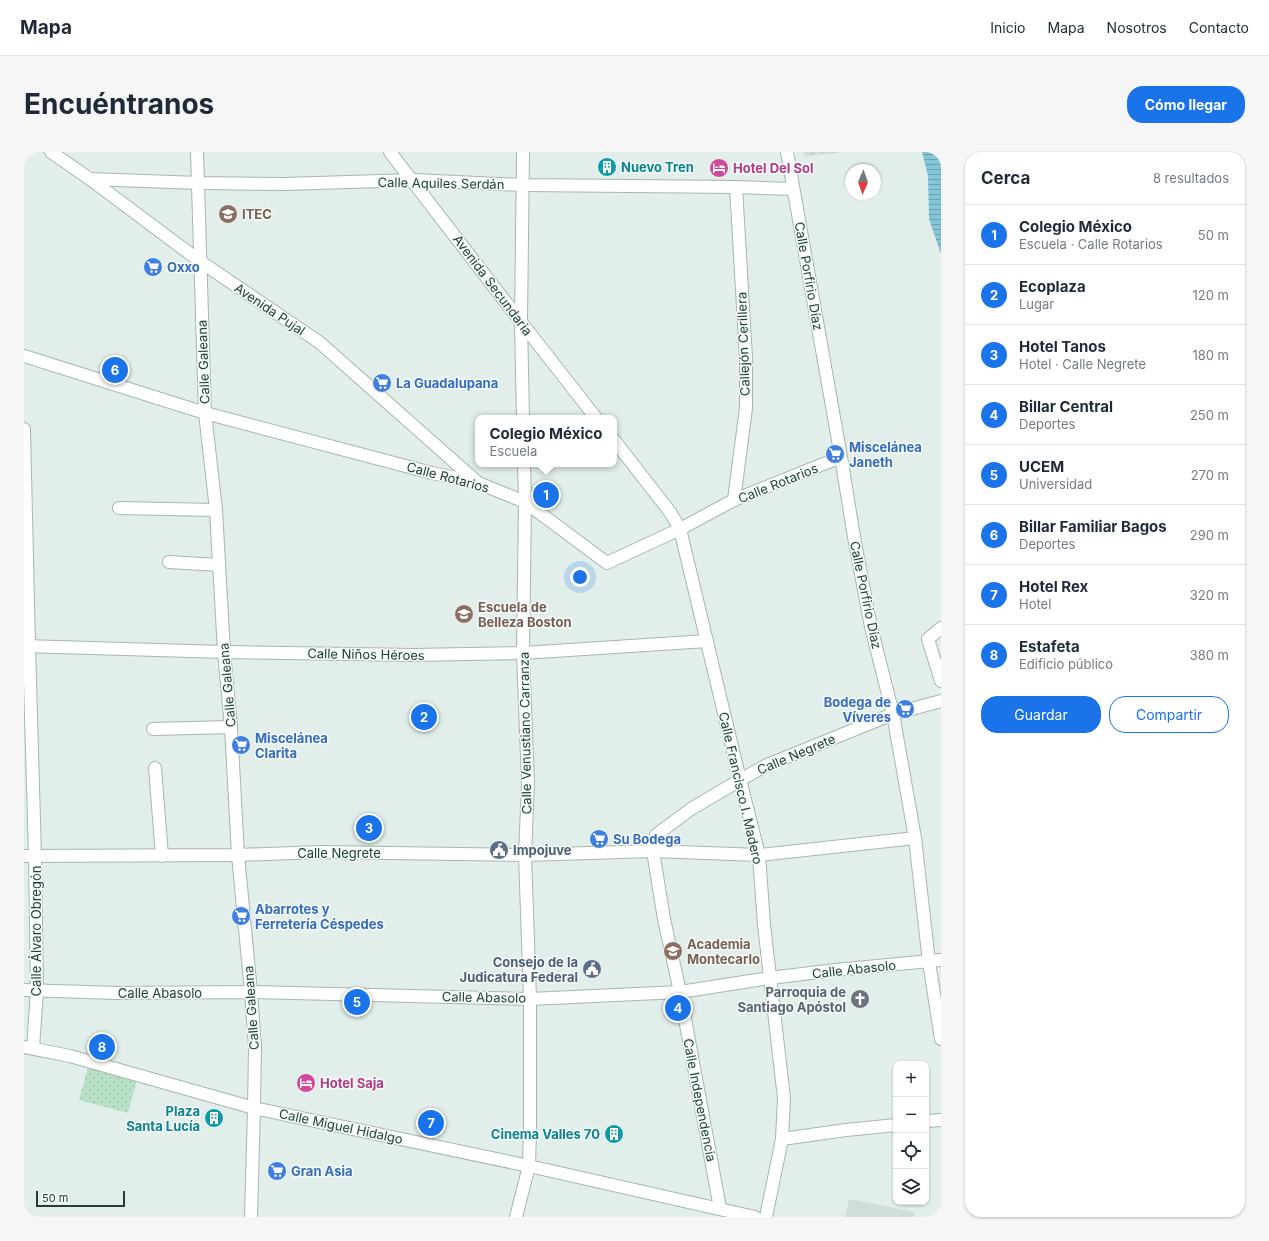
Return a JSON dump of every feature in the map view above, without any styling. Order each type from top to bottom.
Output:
[{"type":"street","name":"Avenida Pujal","points":[[51,152],[90,179],[201,262],[319,342],[476,482]]},
{"type":"street","name":"Calle Galeana","points":[[198,152],[205,413],[216,510],[238,855],[255,1047],[251,1217]]},
{"type":"street","name":"Avenida Secundaria","points":[[390,152],[594,415]]},
{"type":"street","points":[[523,152],[524,185],[521,322],[523,415]]},
{"type":"street","name":"Calle Porfirio Díaz","points":[[787,152],[854,537],[871,627],[889,693],[915,838],[935,961],[941,1039]]},
{"type":"street","name":"Calle Aquiles Serdán","points":[[90,179],[198,183],[284,184],[413,180],[524,185],[793,189]]},
{"type":"street","name":"Callejón Cerillera","points":[[734,500],[746,408],[746,358],[736,187]]},
{"type":"street","name":"Calle Rotarios","points":[[24,356],[205,413],[432,473],[476,482],[525,502],[607,563],[680,529],[734,500],[841,457]]},
{"type":"street","name":"Calle Álvaro Obregón","points":[[24,429],[30,856],[37,991],[28,1048]]},
{"type":"street","points":[[617,444],[670,512],[680,529]]},
{"type":"street","name":"Calle Venustiano Carranza","points":[[516,1217],[529,1166],[530,1129],[530,999],[525,855],[528,784],[523,654],[524,467]]},
{"type":"street","points":[[119,508],[216,510]]},
{"type":"street","name":"Calle Francisco I. Madero","points":[[680,529],[759,855],[764,925],[784,1098],[782,1139],[766,1217]]},
{"type":"street","points":[[169,562],[219,565]]},
{"type":"street","points":[[941,628],[928,639],[941,681]]},
{"type":"street","name":"Calle Niños Héroes","points":[[26,646],[224,652],[413,655],[523,654],[707,641]]},
{"type":"street","name":"Calle Negrete","points":[[653,851],[656,835],[691,809],[767,765],[893,714],[941,701]]},
{"type":"street","points":[[154,729],[231,727]]},
{"type":"street","points":[[155,768],[162,856]]},
{"type":"street","name":"Calle Negrete","points":[[30,856],[238,855],[321,852],[525,855],[653,851],[759,855],[915,838]]},
{"type":"street","name":"Calle Independencia","points":[[653,851],[664,919],[680,992],[720,1208]]},
{"type":"street","name":"Calle Abasolo","points":[[24,990],[117,993],[251,992],[530,999],[680,992],[770,978],[835,970],[935,961]]},
{"type":"street","name":"Calle Miguel Hidalgo","points":[[28,1048],[70,1056],[254,1108],[529,1166],[755,1217]]},
{"type":"street","points":[[929,1121],[941,1120]]},
{"type":"street","points":[[782,1139],[893,1125]]},
{"type":"shaded area","points":[[804,152],[845,152],[805,156]]},
{"type":"shaded area","points":[[849,1199],[915,1212],[914,1217],[845,1217]]},
{"type":"green space","points":[[88,1067],[137,1080],[128,1113],[79,1100]]},
{"type":"water","points":[[922,152],[941,152],[941,254],[929,219],[928,176]]},
{"type":"place","name":"Nuevo Tren","points":[[607,167]]},
{"type":"place","name":"Hotel Del Sol","points":[[719,168]]},
{"type":"place","name":"ITEC","points":[[228,214]]},
{"type":"place","name":"Oxxo","points":[[153,267]]},
{"type":"place","name":"Billar Familiar Bagos","points":[[115,370]]},
{"type":"place","name":"La Guadalupana","points":[[382,383]]},
{"type":"place","name":"Miscelánea Janeth","points":[[835,454]]},
{"type":"place","name":"Colegio México","points":[[546,495]]},
{"type":"place","name":"Escuela de Belleza Boston","points":[[464,614]]},
{"type":"place","name":"Bodega de Víveres","points":[[905,709]]},
{"type":"place","name":"Ecoplaza","points":[[424,717]]},
{"type":"place","name":"Miscelánea Clarita","points":[[241,745]]},
{"type":"place","name":"Hotel Tanos","points":[[369,828]]},
{"type":"place","name":"Su Bodega","points":[[599,839]]},
{"type":"place","name":"Impojuve","points":[[499,850]]},
{"type":"place","name":"Abarrotes y Ferretería Céspedes","points":[[241,916]]},
{"type":"place","name":"Academia Montecarlo","points":[[673,951]]},
{"type":"place","name":"Consejo de la Judicatura Federal","points":[[592,969]]},
{"type":"place","name":"Parroquia de Santiago Apóstol","points":[[860,999]]},
{"type":"place","name":"UCEM","points":[[357,1002]]},
{"type":"place","name":"Billar Central","points":[[678,1008]]},
{"type":"place","name":"Estafeta","points":[[102,1047]]},
{"type":"place","name":"Hotel Saja","points":[[306,1083]]},
{"type":"place","name":"Plaza Santa Lucía","points":[[214,1118]]},
{"type":"place","name":"Hotel Rex","points":[[431,1123]]},
{"type":"place","name":"Cinema Valles 70","points":[[614,1134]]},
{"type":"place","name":"Gran Asia","points":[[277,1171]]}]
